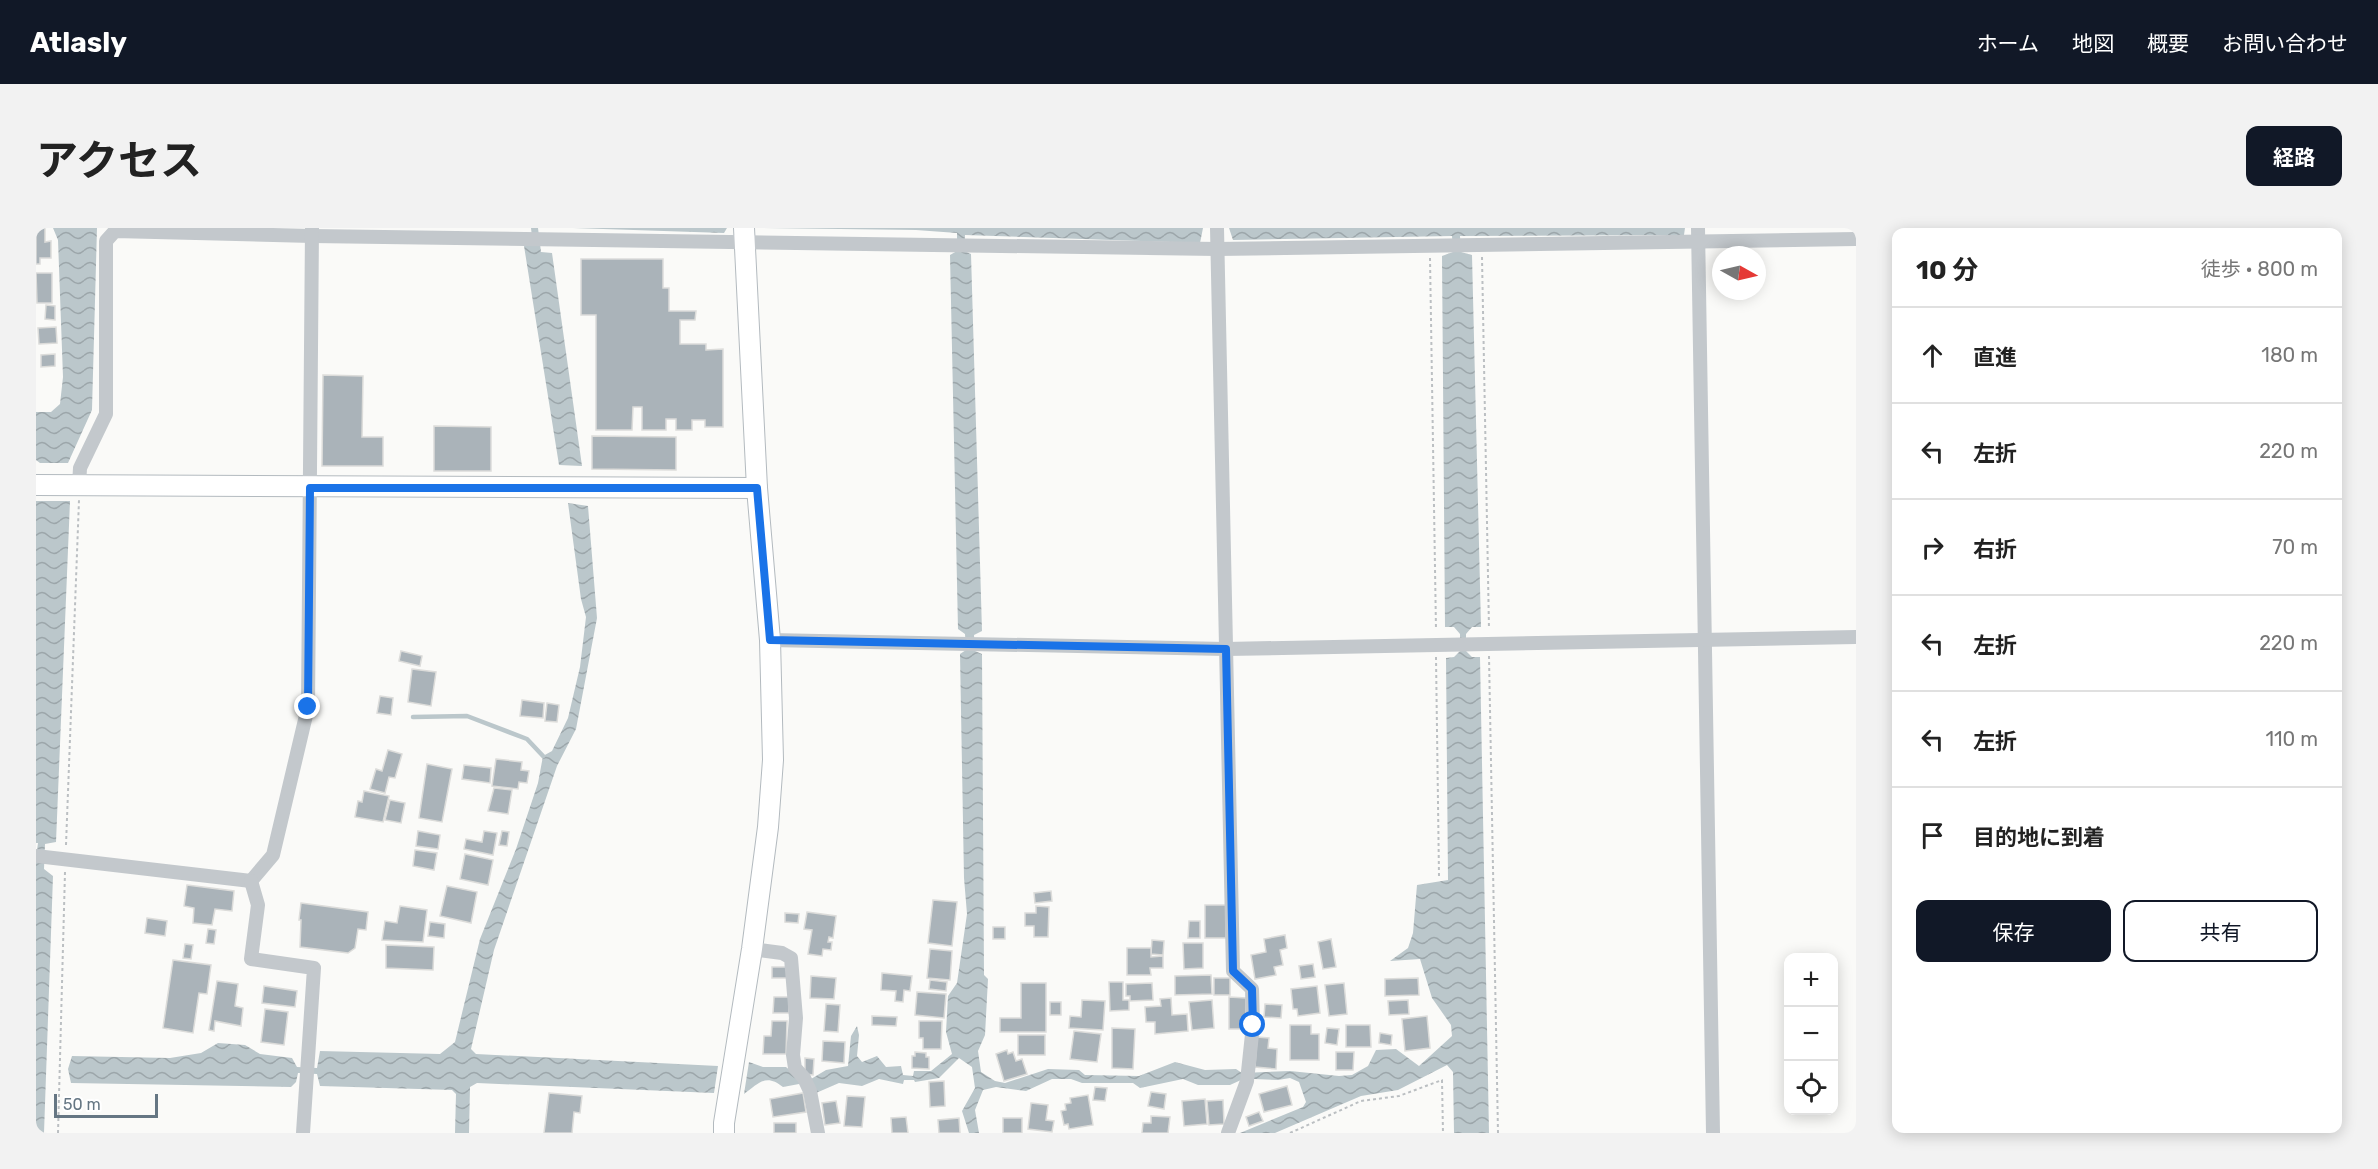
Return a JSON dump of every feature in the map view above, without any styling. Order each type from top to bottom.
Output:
[{"type":"street","points":[[79,486],[80,468],[106,414],[106,241],[115,231],[312,232],[543,240],[744,235],[968,246],[1217,249],[1464,246],[1698,235],[1856,239]]},
{"type":"street","points":[[1217,231],[1233,971],[1252,989],[1253,1025],[1248,1076],[1228,1133]]},
{"type":"street","points":[[251,881],[273,855],[308,707],[312,232]]},
{"type":"street","points":[[724,1133],[752,949],[768,827],[773,760],[770,640],[757,488],[744,235]]},
{"type":"street","points":[[1698,235],[1713,1133]]},
{"type":"street","points":[[36,486],[757,488]]},
{"type":"street","points":[[770,640],[1226,649],[1856,637]]},
{"type":"street","points":[[41,857],[251,881]]},
{"type":"street","points":[[251,881],[258,904],[250,959],[314,968],[303,1133]]},
{"type":"street","points":[[752,949],[782,953],[791,958],[796,1018],[793,1055],[795,1068],[806,1083],[818,1133]]},
{"type":"path","points":[[1482,245],[1498,1133]]},
{"type":"path","points":[[1430,246],[1439,876]]},
{"type":"path","points":[[58,1133],[79,486]]},
{"type":"path","points":[[1290,1133],[1361,1101],[1400,1096],[1442,1080],[1443,1133]]},
{"type":"water","points":[[53,228],[97,228],[92,410],[68,463],[40,463],[36,460],[36,412],[51,412],[60,404],[63,377],[58,240]]},
{"type":"water","points":[[531,228],[538,228],[541,252],[552,253],[582,466],[559,465],[524,246],[533,246]]},
{"type":"water","points":[[573,228],[727,228],[724,233]]},
{"type":"water","points":[[763,228],[1203,228],[1200,243],[965,235],[964,251],[971,254],[982,631],[974,635],[975,651],[982,654],[984,975],[988,979],[985,1035],[978,1051],[981,1072],[995,1081],[1005,1083],[1048,1069],[1079,1070],[1085,1075],[1139,1076],[1175,1062],[1205,1070],[1236,1069],[1242,1073],[1290,1071],[1339,1076],[1352,1075],[1368,1066],[1376,1050],[1396,1049],[1419,1066],[1452,1036],[1451,1025],[1432,998],[1420,959],[1390,961],[1408,948],[1413,933],[1417,885],[1448,880],[1446,658],[1454,657],[1460,651],[1460,634],[1454,627],[1445,627],[1442,256],[1453,252],[1452,236],[1233,240],[1229,228],[1685,228],[1684,235],[1460,236],[1461,252],[1472,255],[1481,627],[1472,627],[1466,634],[1466,651],[1472,657],[1480,657],[1489,1133],[1454,1133],[1453,1072],[1447,1065],[1398,1090],[1361,1096],[1275,1133],[1240,1133],[1303,1107],[1306,1102],[1299,1082],[1290,1078],[1241,1080],[1230,1085],[1198,1085],[1183,1079],[1140,1088],[1133,1083],[1082,1083],[1071,1079],[1052,1079],[1026,1091],[996,1087],[983,1090],[975,1110],[979,1133],[969,1133],[962,1111],[975,1088],[972,1067],[959,1058],[939,1078],[915,1082],[904,1080],[903,1084],[879,1079],[862,1086],[839,1083],[816,1093],[812,1086],[799,1084],[783,1087],[767,1080],[758,1083],[744,1094],[749,1062],[763,1067],[786,1067],[800,1079],[811,1079],[826,1070],[848,1066],[851,1036],[857,1026],[859,1035],[857,1056],[862,1062],[877,1056],[886,1067],[901,1066],[903,1075],[913,1076],[914,1071],[931,1071],[952,1054],[946,1032],[948,996],[957,983],[967,914],[964,878],[960,654],[966,650],[965,634],[958,629],[950,255],[957,251],[957,233],[916,230]]},
{"type":"water","points":[[36,501],[70,501],[56,842],[45,844],[44,869],[53,876],[44,1133],[36,1133],[36,857],[38,843],[36,843]]},
{"type":"water","points":[[568,503],[588,506],[597,618],[576,729],[557,766],[494,950],[471,1049],[476,1054],[718,1066],[714,1093],[477,1083],[470,1087],[469,1133],[455,1133],[456,1094],[452,1090],[320,1086],[317,1074],[298,1073],[296,1082],[291,1087],[71,1083],[68,1069],[72,1056],[170,1058],[201,1053],[218,1043],[245,1045],[260,1054],[292,1058],[297,1067],[317,1068],[320,1051],[440,1054],[455,1042],[480,939],[516,849],[538,783],[543,756],[552,751],[568,718],[580,667],[586,617],[581,599]]},
{"type":"building","points":[[36,228],[45,228],[45,242],[51,241],[51,258],[40,258],[40,264],[36,264]]},
{"type":"building","points":[[581,259],[663,259],[663,288],[669,288],[669,311],[696,311],[695,320],[680,320],[680,344],[706,344],[706,350],[723,349],[723,427],[705,427],[705,420],[692,420],[692,430],[676,430],[676,419],[666,419],[666,430],[642,430],[642,407],[633,407],[632,430],[596,430],[596,315],[581,315]]},
{"type":"building","points":[[36,273],[52,273],[52,303],[37,303]]},
{"type":"building","points":[[46,305],[55,306],[55,320],[45,319]]},
{"type":"building","points":[[56,327],[57,343],[39,344],[38,328]]},
{"type":"building","points":[[55,354],[55,366],[41,367],[41,355]]},
{"type":"building","points":[[323,375],[363,376],[362,437],[383,437],[383,466],[322,466]]},
{"type":"building","points":[[434,426],[491,427],[491,471],[434,471]]},
{"type":"building","points":[[592,436],[676,437],[676,470],[592,469]]},
{"type":"building","points":[[401,651],[422,656],[420,666],[399,661]]},
{"type":"building","points":[[412,669],[436,672],[431,706],[408,702]]},
{"type":"building","points":[[380,696],[393,698],[391,715],[377,713]]},
{"type":"building","points":[[522,700],[544,703],[543,718],[520,716]]},
{"type":"building","points":[[547,703],[559,705],[557,722],[545,721]]},
{"type":"building","points":[[388,750],[402,754],[395,778],[389,777],[385,793],[370,789],[376,769],[382,771]]},
{"type":"building","points":[[496,759],[522,762],[521,770],[529,771],[527,783],[519,782],[518,789],[492,786]]},
{"type":"building","points":[[427,764],[452,769],[442,822],[419,818]]},
{"type":"building","points":[[464,765],[491,768],[490,783],[462,779]]},
{"type":"building","points":[[494,788],[512,790],[508,814],[488,811]]},
{"type":"building","points":[[364,791],[389,796],[383,822],[355,817],[358,801],[362,802]]},
{"type":"building","points":[[390,800],[405,803],[401,823],[385,820]]},
{"type":"building","points":[[418,831],[440,835],[438,849],[416,846]]},
{"type":"building","points":[[484,831],[497,833],[493,855],[464,849],[466,839],[482,842]]},
{"type":"building","points":[[502,831],[509,832],[507,846],[499,845]]},
{"type":"building","points":[[415,850],[437,853],[434,870],[413,866]]},
{"type":"building","points":[[465,854],[493,860],[488,885],[460,879]]},
{"type":"building","points":[[187,885],[234,891],[232,911],[215,909],[212,925],[193,923],[194,908],[184,906]]},
{"type":"building","points":[[447,886],[477,892],[471,923],[440,916]]},
{"type":"building","points":[[1051,891],[1052,901],[1035,903],[1034,893]]},
{"type":"building","points":[[933,900],[957,902],[952,946],[928,943]]},
{"type":"building","points":[[301,903],[368,912],[366,930],[358,929],[355,948],[348,953],[300,947]]},
{"type":"building","points":[[1205,905],[1226,905],[1226,938],[1205,938]]},
{"type":"building","points":[[400,906],[427,910],[423,942],[382,940],[385,921],[397,923]]},
{"type":"building","points":[[1036,906],[1049,907],[1048,937],[1034,937],[1034,926],[1025,926],[1025,913],[1036,913]]},
{"type":"building","points":[[807,912],[836,916],[833,938],[829,937],[828,942],[832,942],[831,950],[823,949],[822,956],[808,954],[812,930],[804,929]]},
{"type":"building","points":[[785,913],[799,914],[798,923],[785,922]]},
{"type":"building","points":[[147,918],[167,921],[165,936],[145,933]]},
{"type":"building","points":[[1189,921],[1200,921],[1200,938],[1188,938]]},
{"type":"building","points":[[430,922],[445,924],[444,938],[428,936]]},
{"type":"building","points":[[993,927],[1005,927],[1005,939],[993,939]]},
{"type":"building","points":[[208,929],[216,930],[214,944],[206,943]]},
{"type":"building","points":[[1285,935],[1287,948],[1280,950],[1283,965],[1274,967],[1276,975],[1255,979],[1251,955],[1266,952],[1264,939]]},
{"type":"building","points":[[1331,939],[1336,967],[1323,969],[1318,942]]},
{"type":"building","points":[[1152,940],[1164,941],[1163,955],[1151,954]]},
{"type":"building","points":[[1183,943],[1203,943],[1203,968],[1184,969]]},
{"type":"building","points":[[185,944],[193,945],[191,959],[183,958]]},
{"type":"building","points":[[386,945],[434,947],[433,970],[386,968]]},
{"type":"building","points":[[1127,948],[1151,948],[1151,957],[1163,956],[1163,968],[1150,968],[1151,975],[1127,975]]},
{"type":"building","points":[[930,949],[952,951],[950,980],[927,978]]},
{"type":"building","points":[[173,960],[211,965],[207,994],[199,993],[193,1033],[163,1028]]},
{"type":"building","points":[[1313,964],[1315,977],[1301,979],[1299,966]]},
{"type":"building","points":[[772,967],[788,967],[787,978],[772,978]]},
{"type":"building","points":[[882,973],[912,976],[910,991],[904,990],[903,1002],[895,1001],[896,991],[881,990]]},
{"type":"building","points":[[1211,975],[1212,994],[1175,995],[1175,976]]},
{"type":"building","points":[[811,976],[836,978],[834,999],[810,998]]},
{"type":"building","points":[[1214,978],[1230,978],[1230,995],[1214,995]]},
{"type":"building","points":[[1418,978],[1419,995],[1385,996],[1385,979]]},
{"type":"building","points":[[930,980],[947,982],[946,991],[929,989]]},
{"type":"building","points":[[217,981],[238,984],[235,1006],[243,1008],[241,1026],[215,1021],[214,1031],[209,1030]]},
{"type":"building","points":[[1109,982],[1123,982],[1123,1000],[1129,1000],[1129,1010],[1110,1011]]},
{"type":"building","points":[[1021,983],[1046,983],[1046,1032],[1000,1032],[1000,1018],[1021,1018]]},
{"type":"building","points":[[1152,983],[1153,1000],[1130,1001],[1130,996],[1126,996],[1126,984]]},
{"type":"building","points":[[1344,983],[1347,1014],[1329,1016],[1325,985]]},
{"type":"building","points":[[264,986],[297,991],[295,1007],[262,1003]]},
{"type":"building","points":[[1317,986],[1320,1013],[1298,1016],[1297,1009],[1293,1009],[1291,989]]},
{"type":"building","points":[[917,992],[946,994],[944,1018],[915,1015]]},
{"type":"building","points":[[774,997],[789,997],[789,1013],[773,1013]]},
{"type":"building","points":[[1229,997],[1246,998],[1246,1029],[1229,1029]]},
{"type":"building","points":[[1171,998],[1172,1015],[1187,1014],[1188,1031],[1155,1034],[1155,1022],[1146,1022],[1145,1007],[1161,1006],[1160,999]]},
{"type":"building","points":[[1082,1000],[1105,1001],[1103,1030],[1069,1028],[1070,1016],[1081,1017]]},
{"type":"building","points":[[1212,1000],[1214,1028],[1192,1030],[1189,1002]]},
{"type":"building","points":[[1408,1000],[1409,1014],[1389,1015],[1388,1001]]},
{"type":"building","points":[[1050,1002],[1061,1002],[1061,1015],[1050,1015]]},
{"type":"building","points":[[826,1004],[840,1005],[838,1032],[824,1031]]},
{"type":"building","points":[[1265,1004],[1282,1005],[1281,1018],[1264,1017]]},
{"type":"building","points":[[265,1009],[288,1012],[284,1045],[261,1042]]},
{"type":"building","points":[[872,1016],[897,1017],[896,1026],[872,1025]]},
{"type":"building","points":[[1427,1016],[1430,1048],[1405,1051],[1402,1019]]},
{"type":"building","points":[[772,1021],[787,1021],[786,1054],[763,1054],[764,1036],[771,1036]]},
{"type":"building","points":[[919,1021],[942,1021],[941,1049],[923,1049],[923,1038],[919,1038]]},
{"type":"building","points":[[1290,1025],[1311,1025],[1311,1034],[1319,1034],[1319,1060],[1290,1060]]},
{"type":"building","points":[[1346,1025],[1370,1025],[1371,1047],[1346,1047]]},
{"type":"building","points":[[1112,1028],[1135,1029],[1133,1069],[1112,1068]]},
{"type":"building","points":[[1327,1028],[1339,1029],[1337,1045],[1325,1043]]},
{"type":"building","points":[[1074,1031],[1101,1034],[1097,1062],[1070,1059]]},
{"type":"building","points":[[1380,1033],[1392,1035],[1391,1045],[1379,1043]]},
{"type":"building","points":[[1018,1035],[1045,1035],[1045,1055],[1018,1055]]},
{"type":"building","points":[[1257,1037],[1269,1038],[1268,1048],[1277,1049],[1276,1069],[1255,1067]]},
{"type":"building","points":[[823,1041],[845,1042],[844,1063],[822,1061]]},
{"type":"building","points":[[1007,1050],[1008,1054],[1013,1052],[1016,1061],[1022,1059],[1027,1074],[1004,1081],[996,1054]]},
{"type":"building","points":[[915,1052],[926,1053],[926,1057],[929,1057],[929,1069],[912,1068],[912,1056],[915,1056]]},
{"type":"building","points":[[1336,1052],[1354,1052],[1353,1070],[1336,1070]]},
{"type":"building","points":[[805,1058],[814,1059],[813,1075],[805,1074]]},
{"type":"building","points":[[944,1081],[945,1106],[930,1107],[929,1082]]},
{"type":"building","points":[[1287,1086],[1292,1105],[1264,1112],[1259,1094]]},
{"type":"building","points":[[1095,1087],[1107,1088],[1105,1101],[1093,1100]]},
{"type":"building","points":[[1151,1092],[1166,1094],[1164,1109],[1148,1106]]},
{"type":"building","points":[[549,1093],[582,1096],[580,1113],[574,1112],[572,1133],[544,1133]]},
{"type":"building","points":[[803,1093],[806,1112],[773,1117],[770,1099]]},
{"type":"building","points":[[1088,1095],[1093,1125],[1069,1129],[1068,1124],[1064,1125],[1061,1111],[1066,1110],[1065,1104],[1071,1103],[1070,1098]]},
{"type":"building","points":[[847,1096],[865,1097],[862,1127],[844,1126]]},
{"type":"building","points":[[1205,1099],[1207,1124],[1184,1126],[1182,1101]]},
{"type":"building","points":[[1223,1100],[1224,1124],[1209,1125],[1207,1101]]},
{"type":"building","points":[[836,1101],[840,1123],[825,1125],[822,1103]]},
{"type":"building","points":[[1031,1103],[1048,1105],[1046,1120],[1054,1121],[1052,1132],[1028,1129]]},
{"type":"building","points":[[1259,1112],[1263,1121],[1249,1126],[1246,1117]]},
{"type":"building","points":[[1151,1116],[1170,1117],[1168,1133],[1142,1133],[1143,1123],[1151,1123]]},
{"type":"building","points":[[906,1117],[908,1133],[892,1133],[891,1118]]},
{"type":"building","points":[[959,1118],[960,1133],[939,1133],[938,1120]]},
{"type":"building","points":[[1003,1118],[1022,1118],[1022,1133],[1003,1133]]},
{"type":"building","points":[[774,1123],[796,1123],[796,1133],[774,1133]]},
{"type":"waterway","points":[[413,717],[467,716],[527,739],[543,756]]},
{"type":"route","points":[[308,707],[310,488],[757,488],[770,640],[1226,649],[1233,971],[1252,989],[1253,1025]]}]
